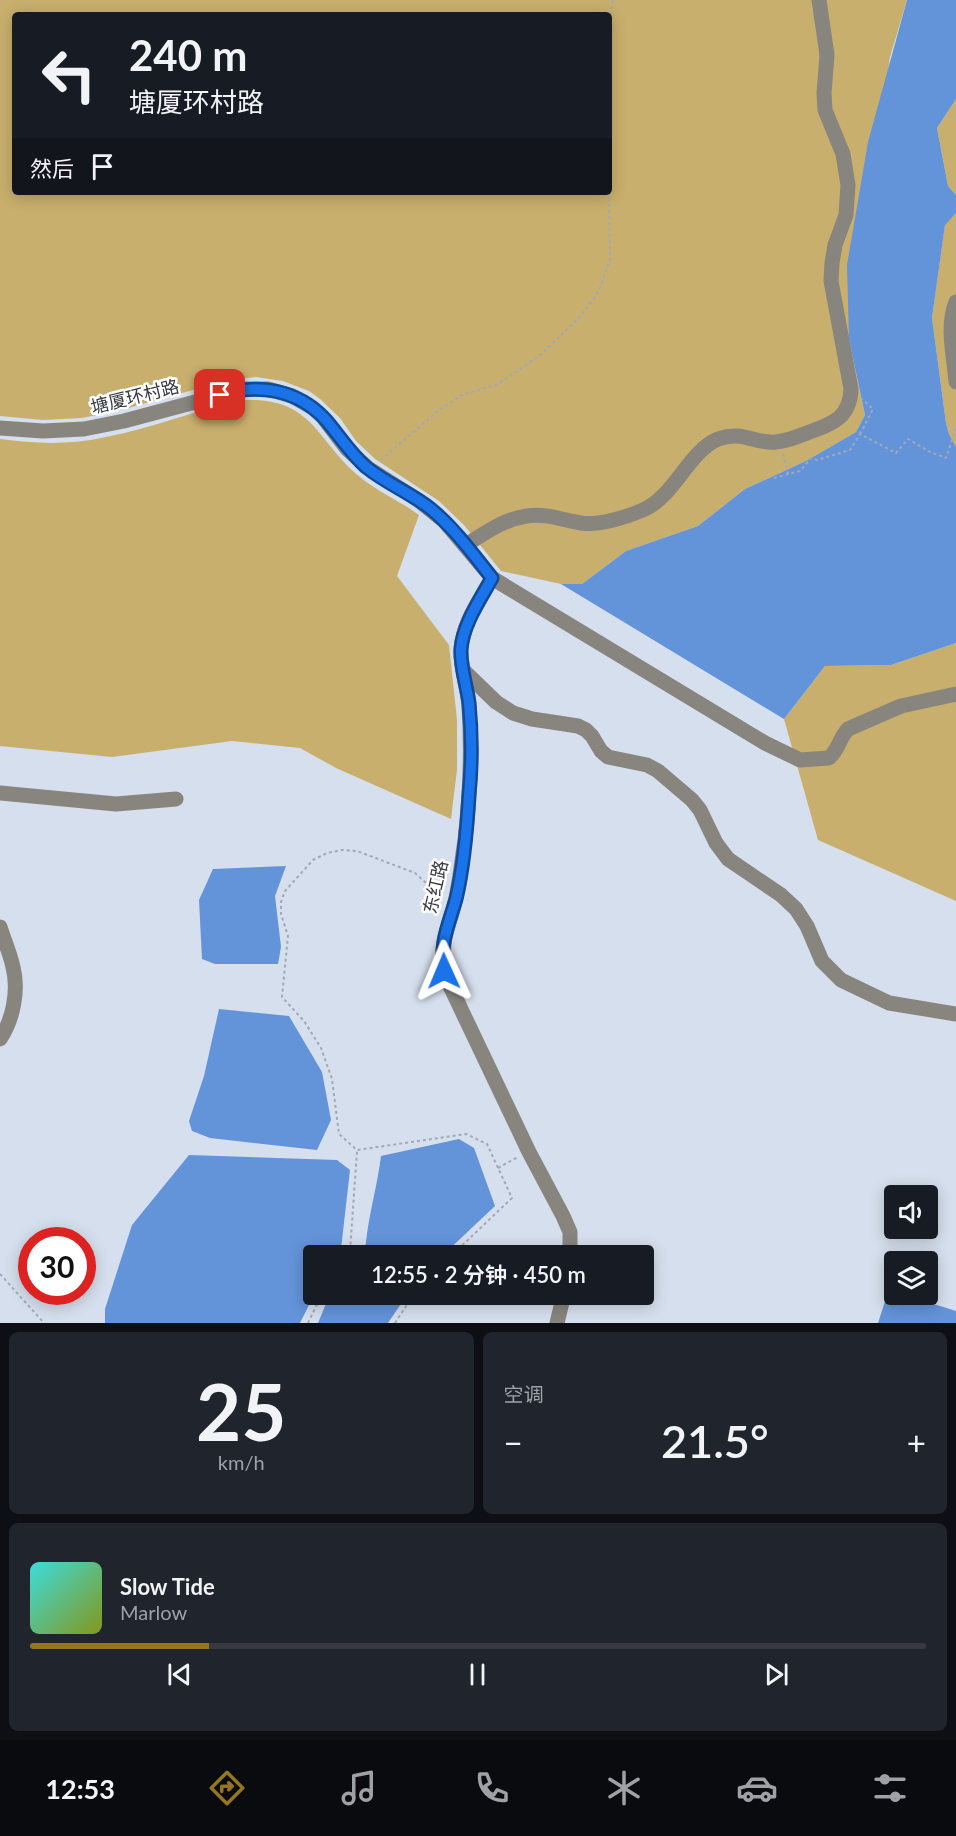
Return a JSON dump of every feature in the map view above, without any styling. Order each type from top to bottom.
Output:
[{"type":"street","points":[[466,545],[506,521],[526,516],[547,515],[582,523],[597,523],[643,510],[659,500],[704,448],[716,440],[729,436],[743,436],[766,442],[780,441],[796,437],[842,416],[849,403],[851,389],[831,281],[835,245],[846,215],[848,185],[843,154],[825,110],[827,55],[819,0]]},
{"type":"street","points":[[956,302],[951,325],[956,381]]},
{"type":"street","name":"塘厦环村路","points":[[0,428],[43,431],[84,429],[123,421],[231,391],[256,388],[292,396],[313,408],[347,449],[368,468],[432,510],[466,545],[492,578]]},
{"type":"street","points":[[492,578],[765,744],[800,760],[829,758],[837,751],[848,729],[901,706],[956,694]]},
{"type":"street","name":"东红路","points":[[492,578],[465,630],[461,651],[469,704],[471,749],[469,794],[461,871],[456,899],[442,943],[442,956],[444,971],[450,986],[529,1152],[563,1216],[570,1232],[570,1245]]},
{"type":"street","points":[[464,671],[496,702],[513,713],[532,719],[578,726],[592,736],[601,751],[608,757],[647,765],[658,771],[692,800],[700,810],[716,843],[728,859],[781,895],[796,909],[807,926],[822,961],[841,980],[889,1004],[956,1014]]},
{"type":"street","points":[[0,793],[116,804],[176,800]]},
{"type":"street","points":[[0,927],[14,969],[15,1004],[8,1028],[0,1040]]},
{"type":"street","points":[[557,1323],[561,1305]]},
{"type":"path","points":[[368,468],[387,456],[439,410],[462,395],[498,384],[539,356],[579,318],[599,291],[610,259],[609,195]]},
{"type":"path","points":[[774,478],[800,471],[811,459],[818,460],[850,450],[873,409],[851,389]]},
{"type":"path","points":[[860,434],[896,453],[908,439],[946,458],[956,428]]},
{"type":"path","points":[[780,441],[788,474]]},
{"type":"path","points":[[450,917],[436,892],[415,873],[357,850],[327,853],[313,860],[285,891],[281,902],[281,914],[288,936],[282,997],[304,1021],[321,1048],[332,1079],[339,1134],[357,1150],[466,1134],[488,1144],[512,1198],[463,1245]]},
{"type":"path","points":[[350,1245],[357,1150]]},
{"type":"path","points":[[498,1168],[529,1152]]},
{"type":"path","points":[[0,1274],[44,1323]]},
{"type":"path","points":[[308,1323],[317,1305]]},
{"type":"path","points":[[395,1323],[407,1305]]},
{"type":"shaded area","points":[[0,0],[907,0],[890,57],[849,339],[865,415],[856,432],[806,461],[745,489],[698,526],[626,551],[582,584],[561,584],[501,571],[464,525],[439,501],[375,459],[356,441],[340,418],[320,399],[309,391],[283,381],[256,377],[229,380],[121,410],[82,418],[43,420],[0,416]]},
{"type":"shaded area","points":[[956,99],[956,195],[948,186],[937,128]]},
{"type":"shaded area","points":[[956,213],[956,447],[946,423],[932,318],[945,224]]},
{"type":"shaded area","points":[[245,400],[268,401],[286,406],[300,414],[360,477],[419,515],[397,576],[449,645],[457,720],[457,770],[451,819],[336,768],[300,748],[232,741],[112,757],[0,746],[0,439],[53,443],[93,440]]},
{"type":"shaded area","points":[[956,643],[956,901],[818,840],[784,719],[825,666],[891,665]]},
{"type":"water","points":[[907,0],[956,0],[956,99],[937,128],[948,186],[956,195],[956,213],[945,225],[932,318],[946,423],[956,447],[956,643],[891,665],[825,666],[784,719],[561,584],[582,584],[626,551],[698,526],[745,489],[806,461],[856,432],[865,415],[849,339],[847,265],[868,142]]},
{"type":"water","points":[[286,866],[275,896],[281,947],[278,964],[215,964],[202,959],[199,900],[213,869]]},
{"type":"water","points":[[219,1009],[289,1016],[322,1072],[331,1120],[317,1150],[210,1138],[192,1131],[189,1121],[204,1076]]},
{"type":"water","points":[[459,1139],[474,1148],[495,1206],[454,1245],[366,1245],[381,1156]]},
{"type":"water","points":[[189,1155],[337,1160],[350,1170],[341,1245],[303,1245],[303,1305],[309,1305],[300,1323],[105,1323],[105,1309],[132,1225]]},
{"type":"water","points":[[884,1304],[937,1305],[956,1311],[956,1323],[878,1323]]},
{"type":"water","points":[[325,1305],[400,1305],[388,1323],[318,1323]]},
{"type":"route","points":[[220,395],[244,389],[268,389],[292,396],[313,408],[357,459],[380,477],[418,500],[444,521],[492,578],[465,630],[461,651],[469,704],[471,749],[469,794],[456,899],[442,943],[444,971]]}]
